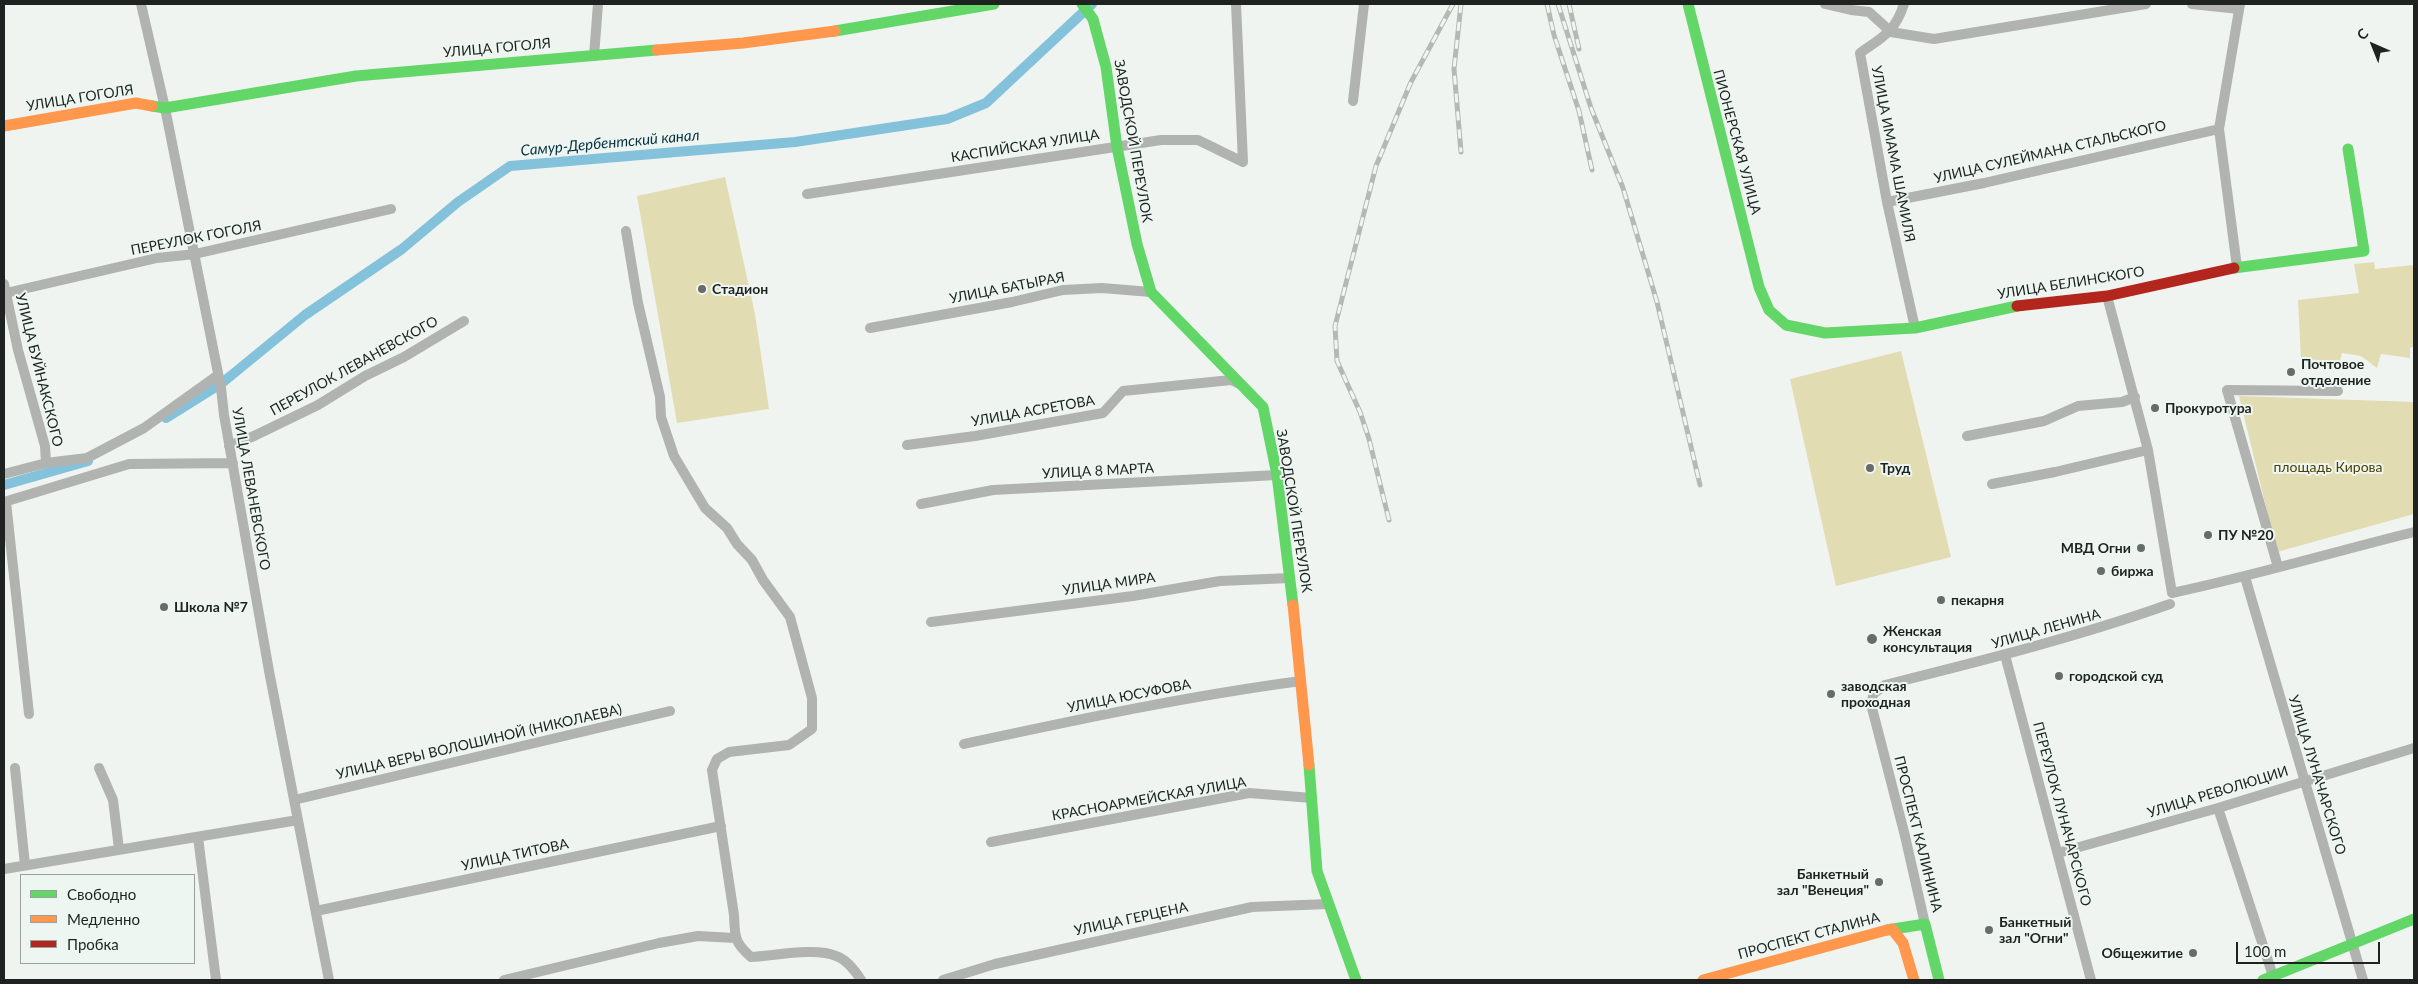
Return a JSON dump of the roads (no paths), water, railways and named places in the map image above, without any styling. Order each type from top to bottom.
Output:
[{"type":"street","name":"УЛИЦА ЛЕВАНЕВСКОГО","points":[[142,4],[166,108],[195,254],[294,800],[329,980]]},
{"type":"street","points":[[594,56],[598,4]]},
{"type":"street","name":"УЛИЦА ГОГОЛЯ","points":[[4,126],[136,103],[166,108],[356,76],[594,56],[819,34],[994,4]]},
{"type":"street","name":"ЗАВОДСКОЙ ПЕРЕУЛОК","points":[[1082,4],[1090,13],[1106,68],[1117,147],[1137,244],[1151,292],[1263,407],[1277,475],[1290,578],[1312,798],[1317,870],[1356,980]]},
{"type":"street","name":"КАСПИЙСКАЯ УЛИЦА","points":[[807,194],[1161,140],[1198,140],[1243,162],[1236,4]]},
{"type":"street","points":[[1352,102],[1364,4]]},
{"type":"street","name":"ПИОНЕРСКАЯ УЛИЦА","points":[[1688,4],[1759,287]]},
{"type":"street","points":[[1825,4],[1869,12],[1891,32],[1934,39],[2146,4]]},
{"type":"street","name":"УЛИЦА ИМАМА ШАМИЛЯ","points":[[1904,4],[1899,19],[1891,32],[1860,53],[1887,202],[1915,328]]},
{"type":"street","points":[[2192,4],[2240,6],[2219,129],[2237,267]]},
{"type":"street","name":"УЛИЦА СУЛЕЙМАНА СТАЛЬСКОГО","points":[[1887,202],[2219,129]]},
{"type":"street","name":"УЛИЦА БЕЛИНСКОГО","points":[[1759,287],[1769,310],[1786,325],[1825,333],[1915,328],[2003,308],[2107,296],[2237,267],[2364,251],[2348,149]]},
{"type":"street","name":"ПЕРЕУЛОК ГОГОЛЯ","points":[[5,288],[157,258],[195,254],[391,209]]},
{"type":"street","points":[[626,230],[638,303],[660,397],[661,417],[674,456],[705,508],[727,528],[737,544],[752,560],[763,580],[790,617],[812,698],[812,729],[789,746],[729,752],[717,759],[712,770],[734,915],[735,938],[739,946],[751,957],[818,953],[837,956],[856,972],[861,980]]},
{"type":"street","name":"УЛИЦА БУЙНАКСКОГО","points":[[5,288],[30,396],[45,446],[46,463]]},
{"type":"street","name":"УЛИЦА БАТЫРАЯ","points":[[870,328],[1012,302],[1063,290],[1102,288],[1151,292]]},
{"type":"street","points":[[2107,296],[2148,450],[2172,593],[2245,577],[2414,532]]},
{"type":"street","name":"ПЕРЕУЛОК ЛЕВАНЕВСКОГО","points":[[229,446],[318,405],[365,376],[404,357],[464,321]]},
{"type":"street","name":"УЛИЦА АСРЕТОВА","points":[[908,445],[985,435],[1103,414],[1123,391],[1231,380],[1242,385]]},
{"type":"street","points":[[4,474],[46,463],[87,458],[144,428],[219,381]]},
{"type":"street","points":[[2278,567],[2227,390],[2338,391]]},
{"type":"street","points":[[1967,436],[2044,421],[2078,406],[2122,402],[2135,397]]},
{"type":"street","points":[[1992,484],[2055,472],[2148,450]]},
{"type":"street","points":[[29,714],[5,502],[130,464],[233,463]]},
{"type":"street","name":"УЛИЦА 8 МАРТА","points":[[921,504],[993,490],[1277,475]]},
{"type":"street","name":"УЛИЦА ЛУНАЧАРСКОГО","points":[[2245,577],[2304,780],[2354,942],[2363,980]]},
{"type":"street","name":"УЛИЦА МИРА","points":[[931,622],[1133,596],[1220,581],[1290,578]]},
{"type":"street","name":"УЛИЦА ЛЕНИНА","points":[[1873,694],[1885,685],[2005,655],[2105,627],[2170,604]]},
{"type":"street","name":"ПЕРЕУЛОК ЛУНАЧАРСКОГО","points":[[2005,655],[2091,980]]},
{"type":"street","name":"УЛИЦА ЮСУФОВА","points":[[964,744],[1134,708],[1242,689],[1301,681]]},
{"type":"street","name":"ПРОСПЕКТ КАЛИНИНА","points":[[1873,694],[1872,708],[1939,980]]},
{"type":"street","name":"УЛИЦА ВЕРЫ ВОЛОШИНОЙ (НИКОЛАЕВА)","points":[[294,800],[670,712]]},
{"type":"street","name":"УЛИЦА РЕВОЛЮЦИИ","points":[[2058,853],[2218,808],[2304,780],[2414,748]]},
{"type":"street","points":[[15,768],[25,865]]},
{"type":"street","points":[[99,768],[113,800],[119,848]]},
{"type":"street","name":"КРАСНОАРМЕЙСКАЯ УЛИЦА","points":[[991,842],[1249,793],[1312,798]]},
{"type":"street","points":[[2218,808],[2268,978],[2414,919]]},
{"type":"street","points":[[4,869],[119,848],[298,820]]},
{"type":"street","name":"УЛИЦА ТИТОВА","points":[[316,911],[721,826]]},
{"type":"street","points":[[198,836],[216,980]]},
{"type":"street","name":"УЛИЦА ГЕРЦЕНА","points":[[943,980],[995,964],[1252,907],[1328,904]]},
{"type":"street","name":"ПРОСПЕКТ СТАЛИНА","points":[[1702,980],[1892,929],[1925,924]]},
{"type":"street","points":[[1892,929],[1903,944],[1914,980]]},
{"type":"street","points":[[504,980],[678,939],[698,936],[735,938]]},
{"type":"waterway","name":"Самур-Дербентский канал","points":[[166,418],[222,383],[305,315],[402,249],[458,202],[510,166],[795,142],[947,119],[986,103],[1092,4]]},
{"type":"waterway","name":"Самур-Дербентский канал","points":[[4,485],[88,461]]},
{"type":"railway","points":[[1389,520],[1369,439],[1360,412],[1337,361],[1335,326],[1376,166],[1411,82],[1453,4]]},
{"type":"railway","points":[[1461,4],[1454,69],[1461,152]]},
{"type":"railway","points":[[1547,4],[1554,35],[1579,111],[1592,170]]},
{"type":"railway","points":[[1558,4],[1591,108],[1623,188],[1657,302],[1700,485]]},
{"type":"railway","points":[[1569,4],[1579,49]]},
{"type":"place","name":"Стадион","points":[[702,289]]},
{"type":"place","name":"Почтовое отделение","points":[[2291,372]]},
{"type":"place","name":"Прокуротура","points":[[2155,408]]},
{"type":"place","name":"Труд","points":[[1870,468]]},
{"type":"place","name":"ПУ №20","points":[[2208,535]]},
{"type":"place","name":"МВД Огни","points":[[2141,548]]},
{"type":"place","name":"биржа","points":[[2101,571]]},
{"type":"place","name":"пекарня","points":[[1941,600]]},
{"type":"place","name":"Школа №7","points":[[164,607]]},
{"type":"place","name":"Женская консультация","points":[[1872,639]]},
{"type":"place","name":"городской суд","points":[[2059,676]]},
{"type":"place","name":"заводская проходная","points":[[1831,694]]},
{"type":"place","name":"Банкетный зал \"Венеция\"","points":[[1879,882]]},
{"type":"place","name":"Банкетный зал \"Огни\"","points":[[1989,930]]},
{"type":"place","name":"Общежитие","points":[[2193,953]]},
{"type":"park label","name":"площадь Кирова","points":[[2328,467]]}]
